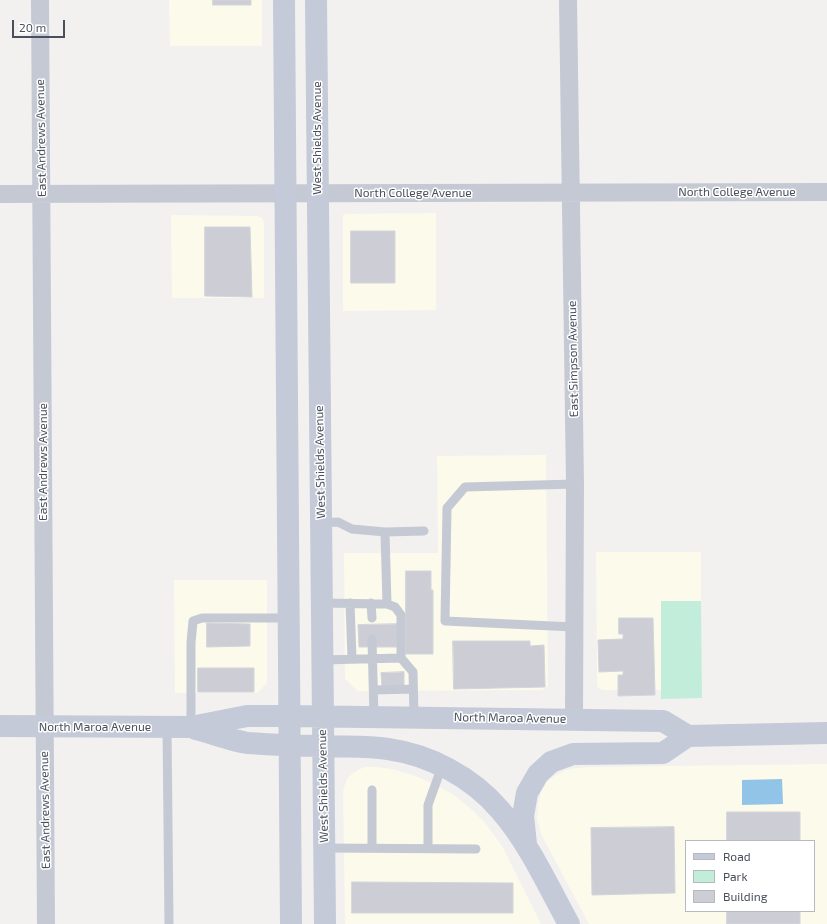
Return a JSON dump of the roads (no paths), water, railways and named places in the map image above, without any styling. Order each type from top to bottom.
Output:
[{"type":"main road","points":[[284,0],[291,924]]},
{"type":"main road","name":"West Shields Avenue","points":[[316,0],[324,924]]},
{"type":"main road","name":"North Maroa Avenue","points":[[0,726],[191,727],[248,716],[574,719],[663,721],[688,736]]},
{"type":"main road","name":"North Maroa Avenue","points":[[191,727],[247,742],[389,749],[426,759],[443,766],[472,783],[500,809],[526,845],[569,924]]},
{"type":"main road","points":[[526,845],[524,816],[527,793],[538,774],[551,762],[573,754],[662,753],[688,736],[827,733]]},
{"type":"street","name":"East Andrews Avenue","points":[[40,0],[46,924]]},
{"type":"street","name":"East Simpson Avenue","points":[[568,0],[575,484],[574,719]]},
{"type":"street","name":"North College Avenue","points":[[0,194],[827,192]]},
{"type":"lane","points":[[574,627],[445,621],[447,508],[465,487],[575,484]]},
{"type":"lane","points":[[321,523],[338,522],[352,528],[385,532],[424,531]]},
{"type":"lane","points":[[385,532],[386,604]]},
{"type":"lane","points":[[322,602],[386,604],[395,607],[401,615],[401,658],[413,672],[414,717]]},
{"type":"lane","points":[[350,603],[352,659]]},
{"type":"lane","points":[[371,603],[372,618]]},
{"type":"lane","points":[[191,727],[191,643],[193,621],[202,618],[289,618]]},
{"type":"lane","points":[[372,639],[374,717]]},
{"type":"lane","points":[[322,660],[401,658]]},
{"type":"lane","points":[[374,690],[413,689]]},
{"type":"lane","points":[[167,727],[169,924]]},
{"type":"lane","points":[[428,848],[428,805],[443,766]]},
{"type":"lane","points":[[372,790],[372,848]]},
{"type":"lane","points":[[324,848],[476,849]]},
{"type":"water","points":[[782,779],[783,804],[742,805],[742,780]]}]
